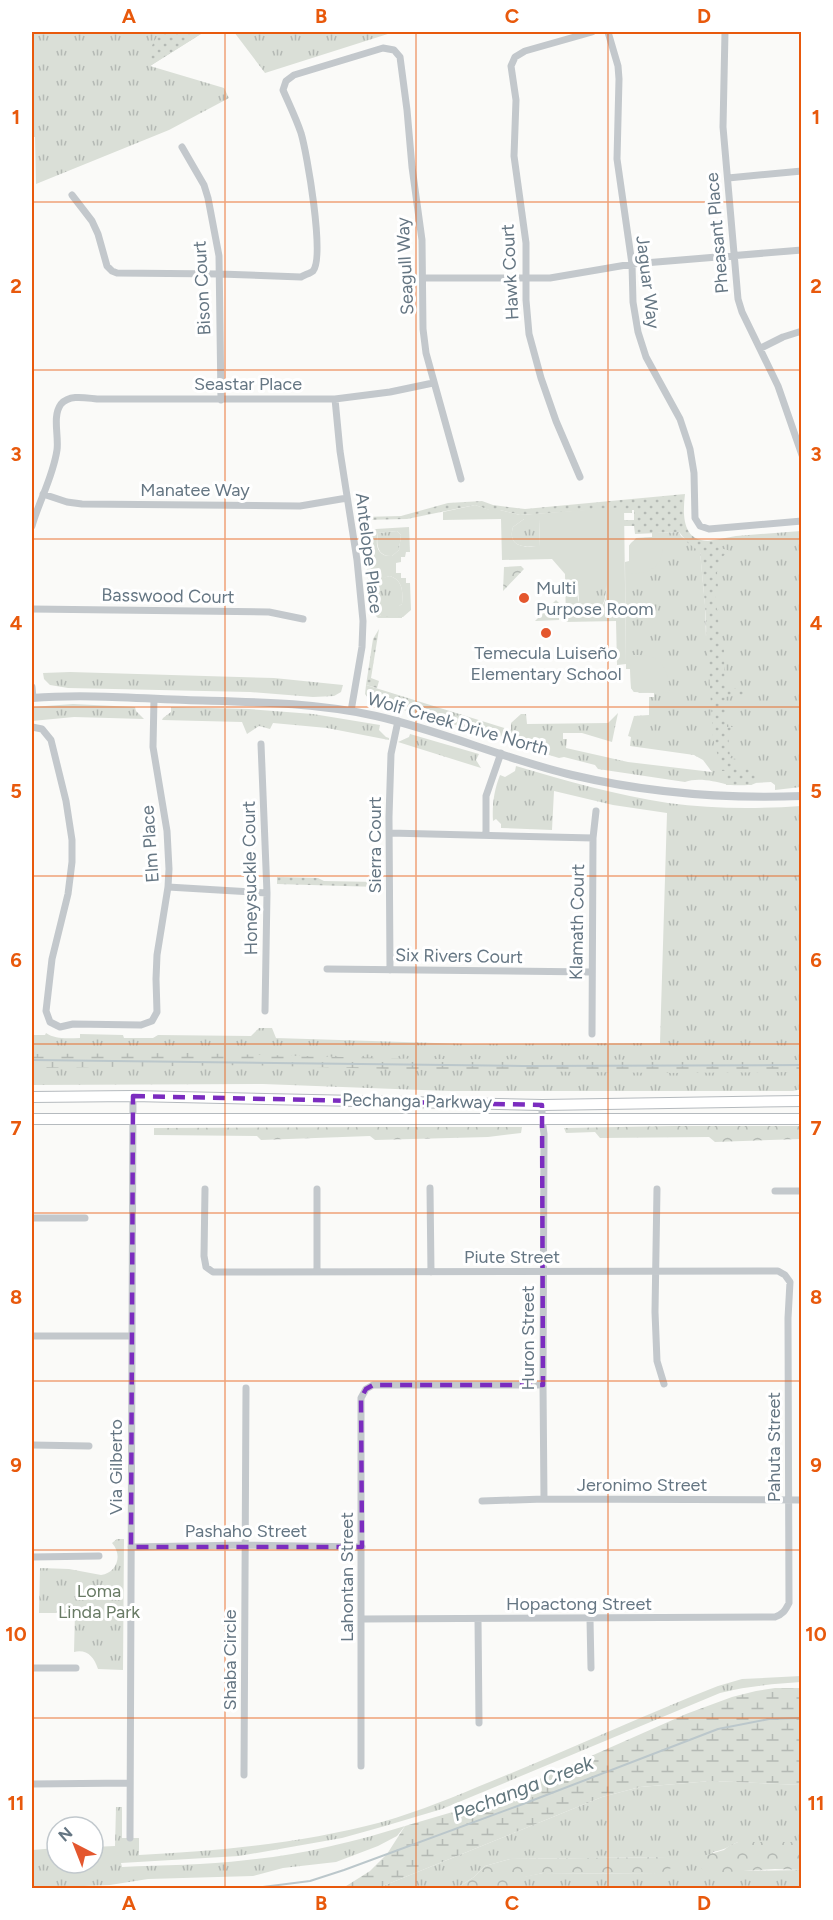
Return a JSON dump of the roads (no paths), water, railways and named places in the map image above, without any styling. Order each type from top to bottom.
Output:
[{"type":"main road","name":"Pechanga Parkway","points":[[32,1097],[133,1096],[542,1105],[801,1101]]},
{"type":"main road","name":"Pechanga Parkway","points":[[32,1119],[517,1121],[542,1119],[801,1119]]},
{"type":"street","name":"Hawk Court","points":[[580,477],[556,421],[529,334],[526,300],[526,243],[514,156],[516,100],[511,66],[515,57],[525,51],[592,32]]},
{"type":"street","name":"Jaguar Way","points":[[608,32],[618,66],[616,159],[632,264],[633,302],[638,332],[646,357],[680,418],[690,449],[694,474],[695,518],[700,526],[709,529],[801,521]]},
{"type":"street","name":"Pheasant Place","points":[[725,32],[723,127],[733,256],[740,306],[778,386],[801,455]]},
{"type":"street","name":"Seagull Way","points":[[220,274],[301,277],[313,271],[318,260],[317,238],[305,151],[300,131],[283,90],[285,81],[294,75],[383,48],[394,50],[400,57],[404,80],[422,240],[423,329],[426,353],[461,479]]},
{"type":"street","name":"Bison Court","points":[[182,147],[197,172],[208,198],[219,256],[221,400]]},
{"type":"street","points":[[728,178],[801,171]]},
{"type":"street","points":[[72,195],[92,221],[107,266],[112,271],[140,274],[220,274]]},
{"type":"street","points":[[423,278],[550,278],[632,264],[801,250]]},
{"type":"street","points":[[760,348],[801,330]]},
{"type":"street","name":"Seastar Place","points":[[43,494],[58,448],[57,413],[62,402],[75,397],[221,400],[335,399],[390,392],[434,383]]},
{"type":"street","name":"Antelope Place","points":[[335,399],[363,621],[362,647],[351,711]]},
{"type":"street","points":[[32,526],[43,494]]},
{"type":"street","name":"Manatee Way","points":[[43,494],[82,504],[300,506],[347,498]]},
{"type":"street","name":"Basswood Court","points":[[32,609],[269,612],[303,619]]},
{"type":"street","points":[[32,687],[32,698]]},
{"type":"street","name":"Wolf Creek Drive North","points":[[32,698],[265,702],[351,711],[398,721],[570,774],[644,789],[718,796],[763,798],[801,796]]},
{"type":"street","name":"Elm Place","points":[[32,728],[42,729],[51,740],[66,801],[72,840],[68,894],[52,959],[46,1011],[50,1022],[60,1027],[73,1024],[141,1025],[152,1021],[157,1012],[157,955],[168,887],[167,831],[153,747],[154,699]]},
{"type":"street","name":"Sierra Court","points":[[390,970],[391,754],[398,721]]},
{"type":"street","name":"Honeysuckle Court","points":[[261,744],[267,893],[265,1011]]},
{"type":"street","points":[[486,836],[486,796],[501,753]]},
{"type":"street","name":"Klamath Court","points":[[592,1034],[593,838],[596,811]]},
{"type":"street","points":[[390,833],[593,838]]},
{"type":"street","points":[[168,887],[267,893]]},
{"type":"street","name":"Six Rivers Court","points":[[327,969],[591,972]]},
{"type":"street","name":"Via Gilberto","points":[[130,1838],[133,1096]]},
{"type":"street","name":"Huron Street","points":[[542,1105],[544,1134],[544,1499]]},
{"type":"street","points":[[430,1188],[431,1272]]},
{"type":"street","name":"Piute Street","points":[[205,1189],[204,1256],[206,1267],[213,1272],[778,1271],[790,1282],[790,1290]]},
{"type":"street","points":[[317,1189],[317,1272]]},
{"type":"street","points":[[657,1189],[657,1360],[664,1384]]},
{"type":"street","points":[[775,1191],[801,1191]]},
{"type":"street","points":[[32,1218],[85,1218]]},
{"type":"street","name":"Pahuta Street","points":[[789,1604],[788,1318],[790,1290]]},
{"type":"street","points":[[32,1336],[132,1336]]},
{"type":"street","name":"Lahontan Street","points":[[361,1766],[361,1398],[366,1389],[373,1385],[543,1385]]},
{"type":"street","name":"Shaba Circle","points":[[244,1775],[246,1388]]},
{"type":"street","points":[[32,1445],[88,1446]]},
{"type":"street","name":"Jeronimo Street","points":[[482,1501],[544,1499],[801,1500]]},
{"type":"street","name":"Pashaho Street","points":[[131,1547],[246,1545],[362,1547]]},
{"type":"street","points":[[32,1557],[99,1556]]},
{"type":"street","name":"Hopactong Street","points":[[362,1619],[775,1617],[785,1611],[789,1604]]},
{"type":"street","points":[[478,1619],[479,1723]]},
{"type":"street","points":[[590,1619],[591,1668]]},
{"type":"street","points":[[32,1668],[76,1668]]},
{"type":"street","points":[[32,1784],[130,1783]]},
{"type":"waterway","points":[[32,1060],[523,1066],[802,1065]]},
{"type":"waterway","name":"Pechanga Creek","points":[[255,1888],[310,1881],[344,1870],[718,1729],[769,1719],[802,1718]]},
{"type":"place","name":"Multi Purpose Room","points":[[524,598]]},
{"type":"place","name":"Temecula Luiseño Elementary School","points":[[546,633]]},
{"type":"park label","name":"Loma Linda Park","points":[[99,1601]]}]
